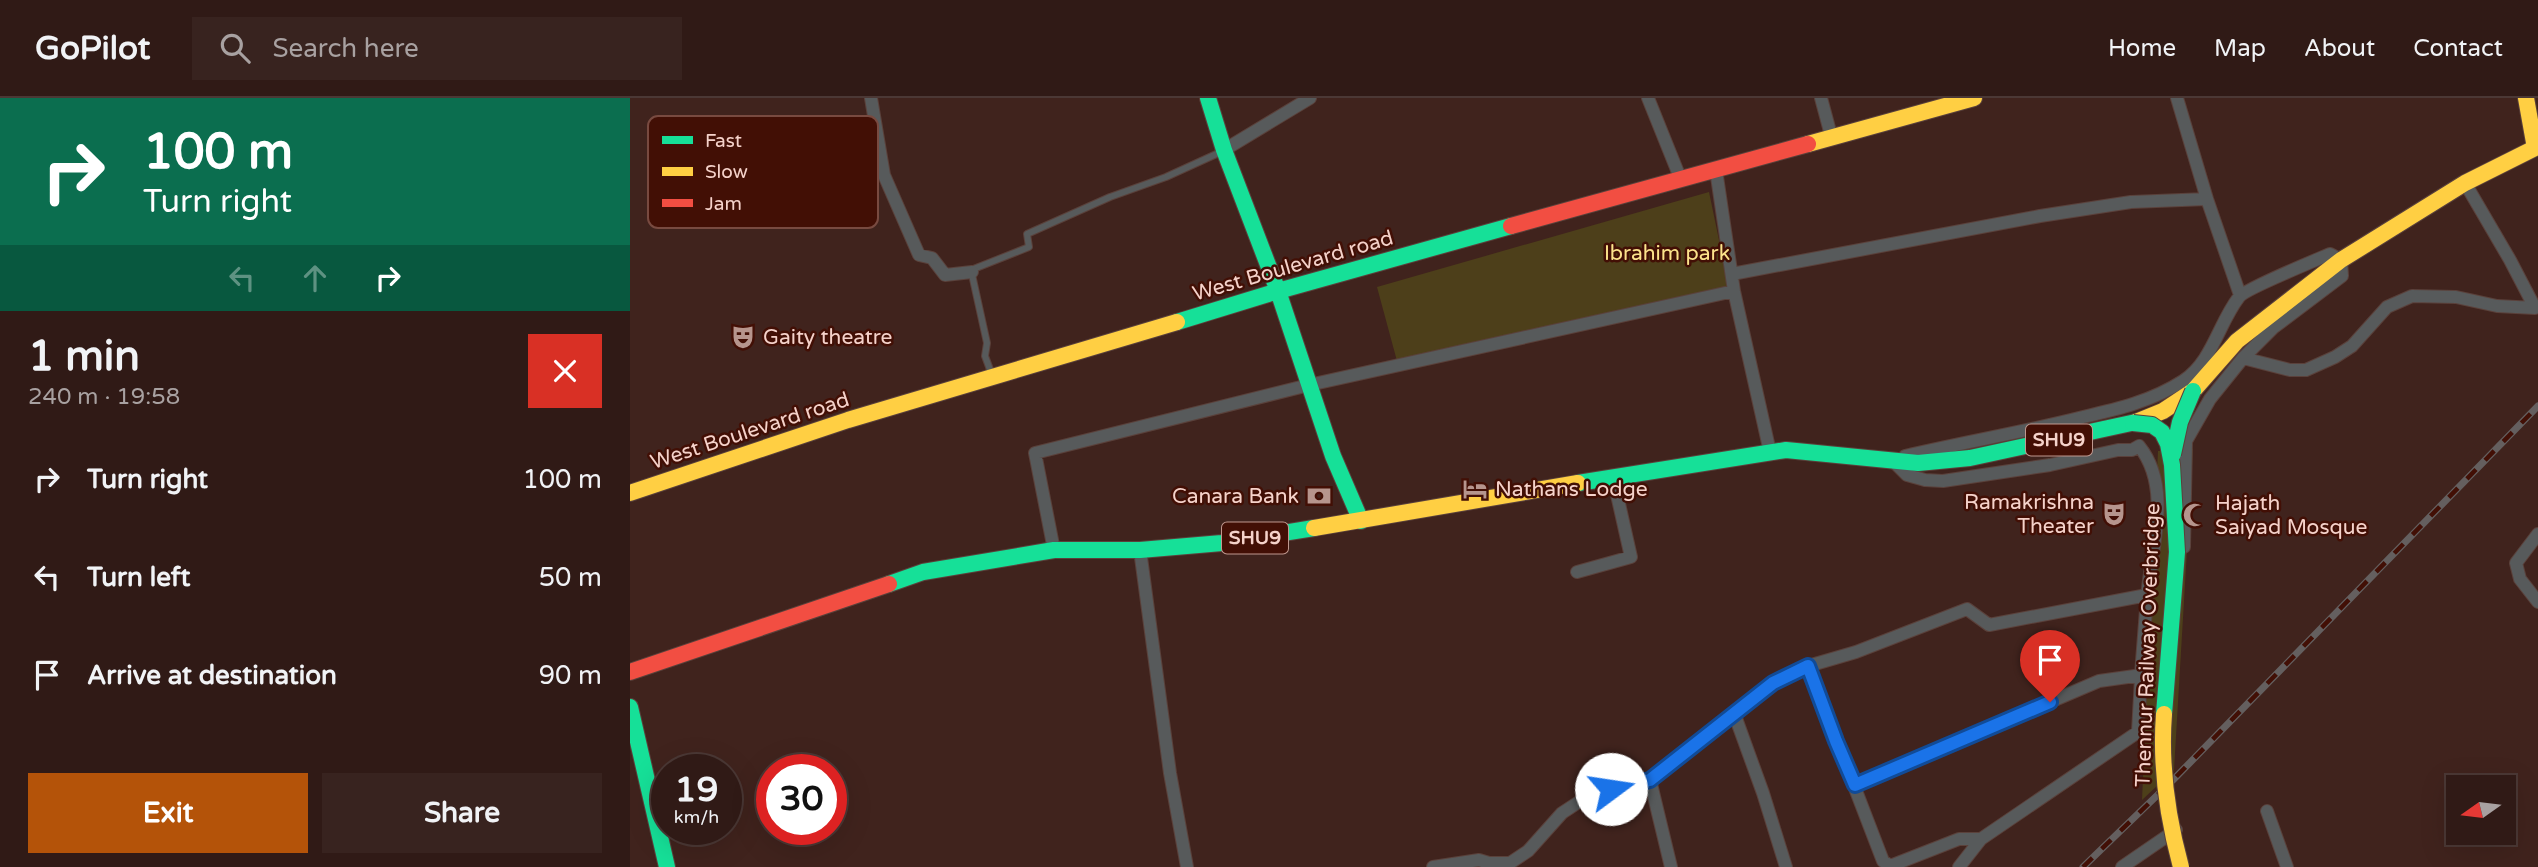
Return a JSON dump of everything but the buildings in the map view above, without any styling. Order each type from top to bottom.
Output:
[{"type":"main road","points":[[1208,98],[1224,150],[1278,291],[1333,456],[1360,522]]},
{"type":"main road","name":"West Boulevard road","points":[[630,494],[848,420],[1278,291],[1974,98]]},
{"type":"main road","points":[[2526,98],[2537,147]]},
{"type":"main road","name":"SHU9","points":[[630,672],[923,572],[1054,550],[1140,550],[1222,543],[1786,450],[1918,463],[1970,458],[2133,423],[2163,411],[2193,391],[2237,341],[2341,260],[2465,183],[2537,147]]},
{"type":"main road","name":"Thennur Railway Overbridge","points":[[2181,867],[2169,823],[2162,771],[2163,725],[2176,552],[2172,465],[2175,433],[2182,411],[2193,391]]},
{"type":"main road","name":"Thennur Railway Overbridge","points":[[2133,423],[2152,425],[2162,432],[2168,444],[2172,465]]},
{"type":"main road","points":[[630,707],[667,867]]},
{"type":"street","points":[[871,98],[874,116]]},
{"type":"street","points":[[1224,150],[1310,98]]},
{"type":"street","points":[[1648,98],[1681,180]]},
{"type":"street","points":[[1821,98],[1832,139]]},
{"type":"street","points":[[2176,98],[2240,295]]},
{"type":"street","points":[[878,139],[884,175],[919,255],[932,258],[945,275],[972,272]]},
{"type":"street","points":[[1716,170],[1734,291],[1770,452]]},
{"type":"street","points":[[2243,358],[2290,370],[2305,369],[2335,357],[2352,346],[2387,307],[2412,296],[2456,297],[2497,306],[2535,308],[2465,183]]},
{"type":"street","points":[[1732,274],[2053,214],[2131,202],[2207,199]]},
{"type":"street","points":[[1891,459],[2067,421],[2130,405],[2160,394],[2186,379],[2206,358],[2240,295],[2330,254],[2341,260],[2342,276],[2273,328],[2243,358],[2210,399],[2186,440],[2181,600]]},
{"type":"street","points":[[1054,550],[1035,453],[1309,385],[1734,291]]},
{"type":"street","points":[[1891,459],[1907,475],[1943,481],[2050,465],[2118,450],[2132,450],[2210,399]]},
{"type":"street","points":[[1959,867],[1981,839],[2138,732],[2147,596],[2157,522],[2156,486],[2149,459],[2139,446]]},
{"type":"street","points":[[1577,572],[1631,557],[1613,478]]},
{"type":"street","points":[[2538,534],[2516,563],[2520,579],[2538,602]]},
{"type":"street","points":[[1140,550],[1170,773],[1188,867]]},
{"type":"street","points":[[1433,867],[1479,860],[1510,863],[1528,852],[1562,813],[1591,794],[1650,780],[1773,683],[1808,666],[1856,652],[1967,609],[1989,625],[2147,596]]},
{"type":"street","points":[[1808,666],[1883,861],[1890,866],[1959,839],[1981,839]]},
{"type":"street","points":[[1855,785],[2099,681],[2142,675]]},
{"type":"street","points":[[1734,713],[1786,867]]},
{"type":"street","points":[[1650,780],[1671,867]]},
{"type":"street","points":[[2267,811],[2287,867]]},
{"type":"street","points":[[2127,865],[2176,829],[2189,867]]},
{"type":"lane","points":[[994,378],[985,356],[986,343],[971,270],[1029,247],[1027,234],[1224,150]]},
{"type":"green space","name":"Ibrahim park","points":[[1709,192],[1729,288],[1397,361],[1377,287]]},
{"type":"green space","points":[[2193,449],[2174,770],[2142,800],[2158,451]]},
{"type":"railway","points":[[2083,867],[2173,780],[2538,406]]},
{"type":"traffic: fast","points":[[1208,98],[1224,150],[1278,291],[1333,456],[1361,521]]},
{"type":"traffic: fast","points":[[1177,322],[1511,226]]},
{"type":"traffic: fast","points":[[2173,454],[2180,422],[2193,391]]},
{"type":"traffic: fast","points":[[1578,483],[1786,450],[1918,463],[1970,458],[2136,422]]},
{"type":"traffic: fast","points":[[2133,423],[2152,425],[2162,432],[2168,444],[2172,465],[2177,552],[2164,714]]},
{"type":"traffic: fast","points":[[889,584],[923,572],[1054,550],[1140,550],[1222,543],[1314,528]]},
{"type":"traffic: fast","points":[[630,707],[667,867]]},
{"type":"traffic: slow","points":[[1808,144],[1974,98]]},
{"type":"traffic: slow","points":[[2136,422],[2163,411],[2193,391],[2237,341],[2341,260],[2465,183],[2535,148],[2526,98]]},
{"type":"traffic: slow","points":[[630,493],[848,420],[1177,322]]},
{"type":"traffic: slow","points":[[1314,528],[1578,483]]},
{"type":"traffic: slow","points":[[2164,714],[2166,791],[2181,867]]},
{"type":"traffic: jam","points":[[1511,226],[1808,144]]},
{"type":"traffic: jam","points":[[630,672],[889,584]]},
{"type":"place","name":"Gaity theatre","points":[[743,337]]},
{"type":"place","name":"Nathans Lodge","points":[[1475,489]]},
{"type":"place","name":"Canara Bank","points":[[1319,496]]},
{"type":"place","name":"Ramakrishna Theater","points":[[2114,514]]},
{"type":"place","name":"Hajath Saiyad Mosque","points":[[2195,515]]},
{"type":"route","points":[[1611,789],[1650,780],[1773,683],[1808,666],[1855,785],[2050,702]]}]
